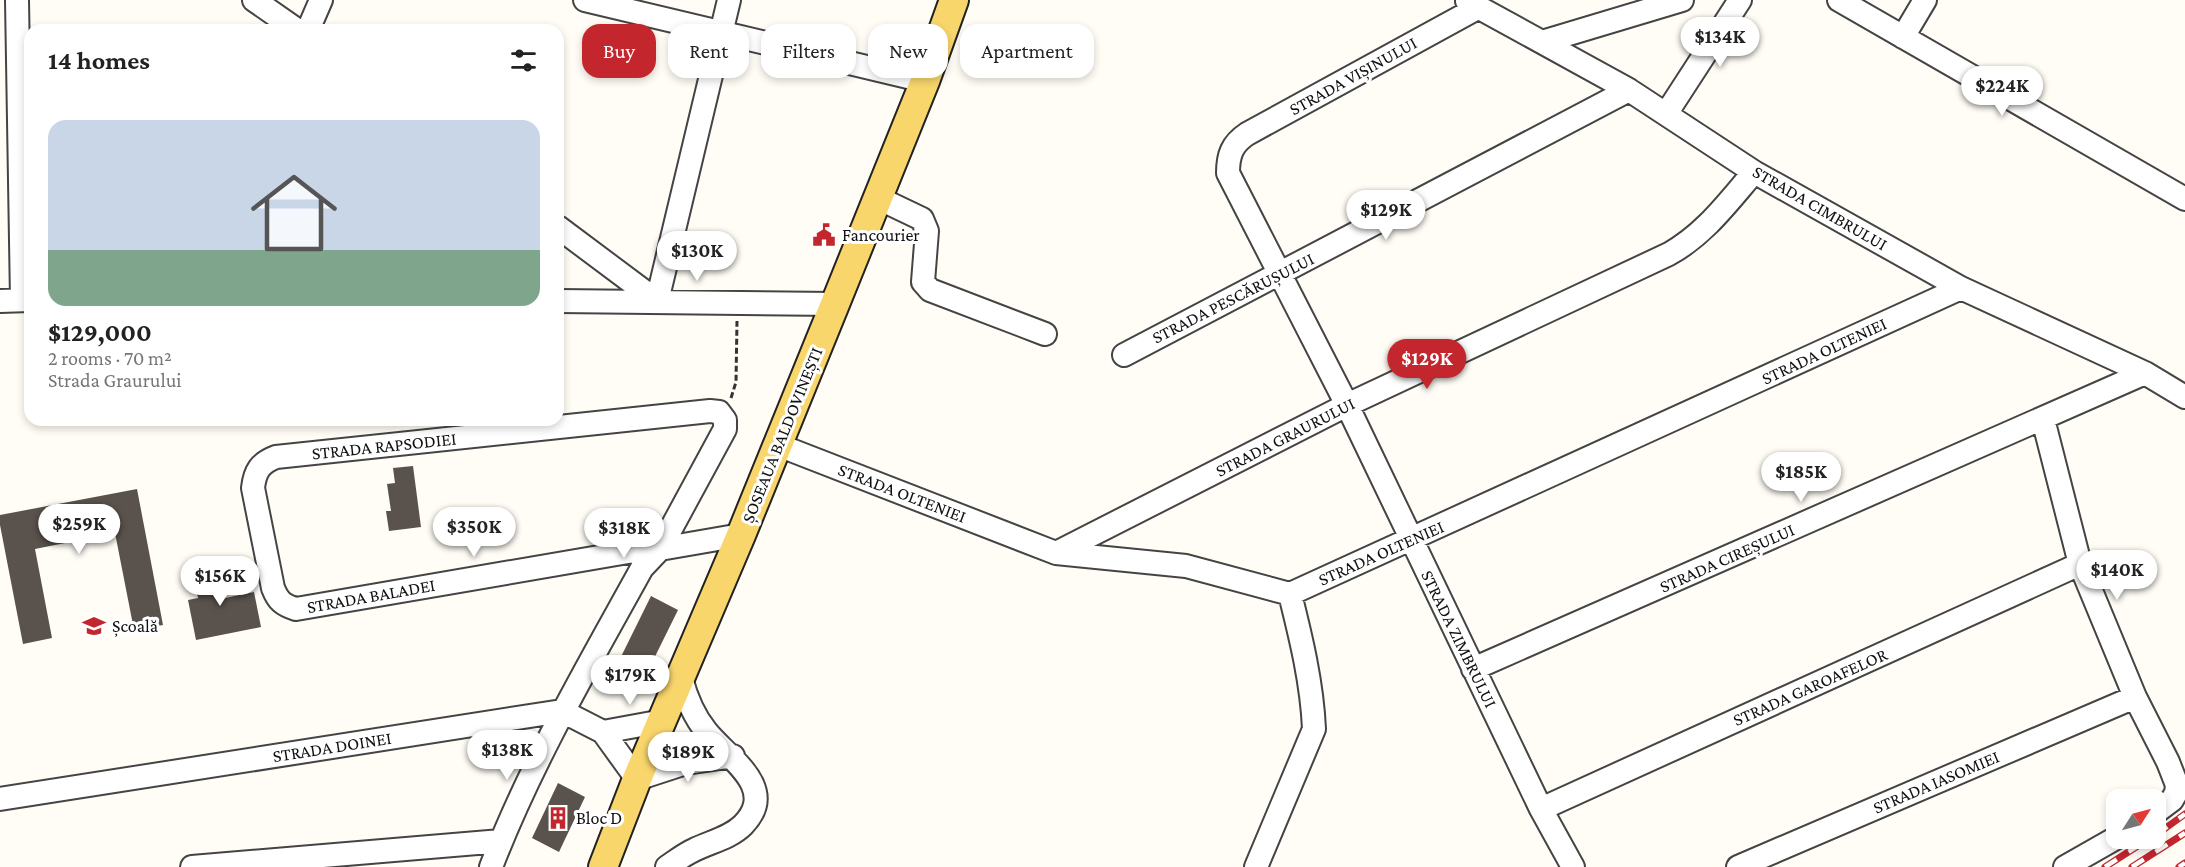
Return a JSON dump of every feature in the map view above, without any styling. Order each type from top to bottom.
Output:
[{"type":"main road","name":"ȘOSEAUA BALDOVINEȘTI","points":[[603,867],[637,779],[741,535],[878,198],[925,81],[954,0]]},
{"type":"street","points":[[17,0],[17,300]]},
{"type":"street","points":[[254,0],[288,24]]},
{"type":"street","points":[[311,24],[321,0]]},
{"type":"street","points":[[585,0],[682,24]]},
{"type":"street","points":[[724,24],[729,0]]},
{"type":"street","points":[[1542,42],[1682,0]]},
{"type":"street","points":[[1666,114],[1740,0]]},
{"type":"street","points":[[1839,0],[2185,199]]},
{"type":"street","points":[[1903,37],[1925,0]]},
{"type":"street","name":"STRADA CIMBRULUI","points":[[1472,4],[1629,90],[1754,172],[1961,288],[2145,373],[2185,397]]},
{"type":"street","name":"STRADA VIȘINULUI","points":[[1231,150],[1238,140],[1247,134],[1472,4]]},
{"type":"street","points":[[749,40],[925,81]]},
{"type":"street","points":[[657,301],[711,78]]},
{"type":"street","name":"STRADA PESCĂRUȘULUI","points":[[1124,355],[1629,90]]},
{"type":"street","name":"STRADA ZIMBRULUI","points":[[1231,150],[1228,159],[1228,173],[1347,405],[1541,809],[1573,867]]},
{"type":"street","name":"STRADA GRAURULUI","points":[[1056,553],[1347,405],[1669,254],[1689,243],[1701,232],[1754,172]]},
{"type":"street","points":[[878,198],[922,219],[927,231],[923,282],[930,290],[1045,334]]},
{"type":"street","points":[[564,231],[657,301]]},
{"type":"street","name":"STRADA OLTENIEI","points":[[778,445],[1056,553],[1186,566],[1290,594],[1961,288]]},
{"type":"street","points":[[564,301],[835,304]]},
{"type":"street","name":"STRADA CIREȘULUI","points":[[1473,669],[2145,373]]},
{"type":"street","name":"STRADA RAPSODIEI","points":[[285,606],[277,598],[273,588],[253,488],[254,476],[266,461],[288,456],[710,411],[719,412],[725,420]]},
{"type":"street","points":[[2043,419],[2080,564],[2135,697],[2177,785],[2176,793],[2166,804]]},
{"type":"street","points":[[491,867],[562,711],[642,568],[660,549],[725,429],[725,420]]},
{"type":"street","name":"STRADA BALADEI","points":[[285,606],[296,609],[741,535]]},
{"type":"street","name":"STRADA GAROAFELOR","points":[[1541,809],[2080,564]]},
{"type":"street","points":[[1256,867],[1314,729],[1304,650],[1290,594]]},
{"type":"street","points":[[667,867],[693,850],[722,838],[742,826],[752,813],[756,800],[753,784],[733,756],[707,732],[697,717],[681,678]]},
{"type":"street","name":"STRADA IASOMIEI","points":[[1738,867],[2135,697]]},
{"type":"street","points":[[562,711],[603,732],[637,779],[686,763],[733,756]]},
{"type":"street","name":"STRADA DOINEI","points":[[0,799],[562,711]]},
{"type":"street","points":[[603,732],[663,721]]},
{"type":"street","points":[[192,867],[501,841]]},
{"type":"street","points":[[2065,867],[2106,843]]},
{"type":"path","points":[[725,420],[736,382],[737,303]]},
{"type":"building","points":[[413,466],[421,527],[389,531],[386,511],[391,511],[387,484],[395,483],[393,468]]},
{"type":"building","points":[[137,489],[163,625],[134,630],[115,533],[35,549],[52,638],[23,644],[0,515]]},
{"type":"building","points":[[219,565],[225,598],[254,592],[261,627],[196,640],[188,600],[198,598],[192,570]]},
{"type":"building","points":[[651,596],[678,610],[636,695],[609,681]]},
{"type":"building","name":"Bloc D","points":[[558,783],[585,797],[559,852],[532,838]]},
{"type":"railway","points":[[2166,828],[2185,814]]},
{"type":"railway","points":[[2132,867],[2185,833]]},
{"type":"railway","points":[[2105,867],[2133,849]]},
{"type":"railway","points":[[2179,867],[2185,863]]},
{"type":"place","name":"Fancourier","points":[[824,235]]},
{"type":"place","name":"Școală","points":[[94,626]]},
{"type":"place","name":"Bloc D","points":[[558,818]]}]
